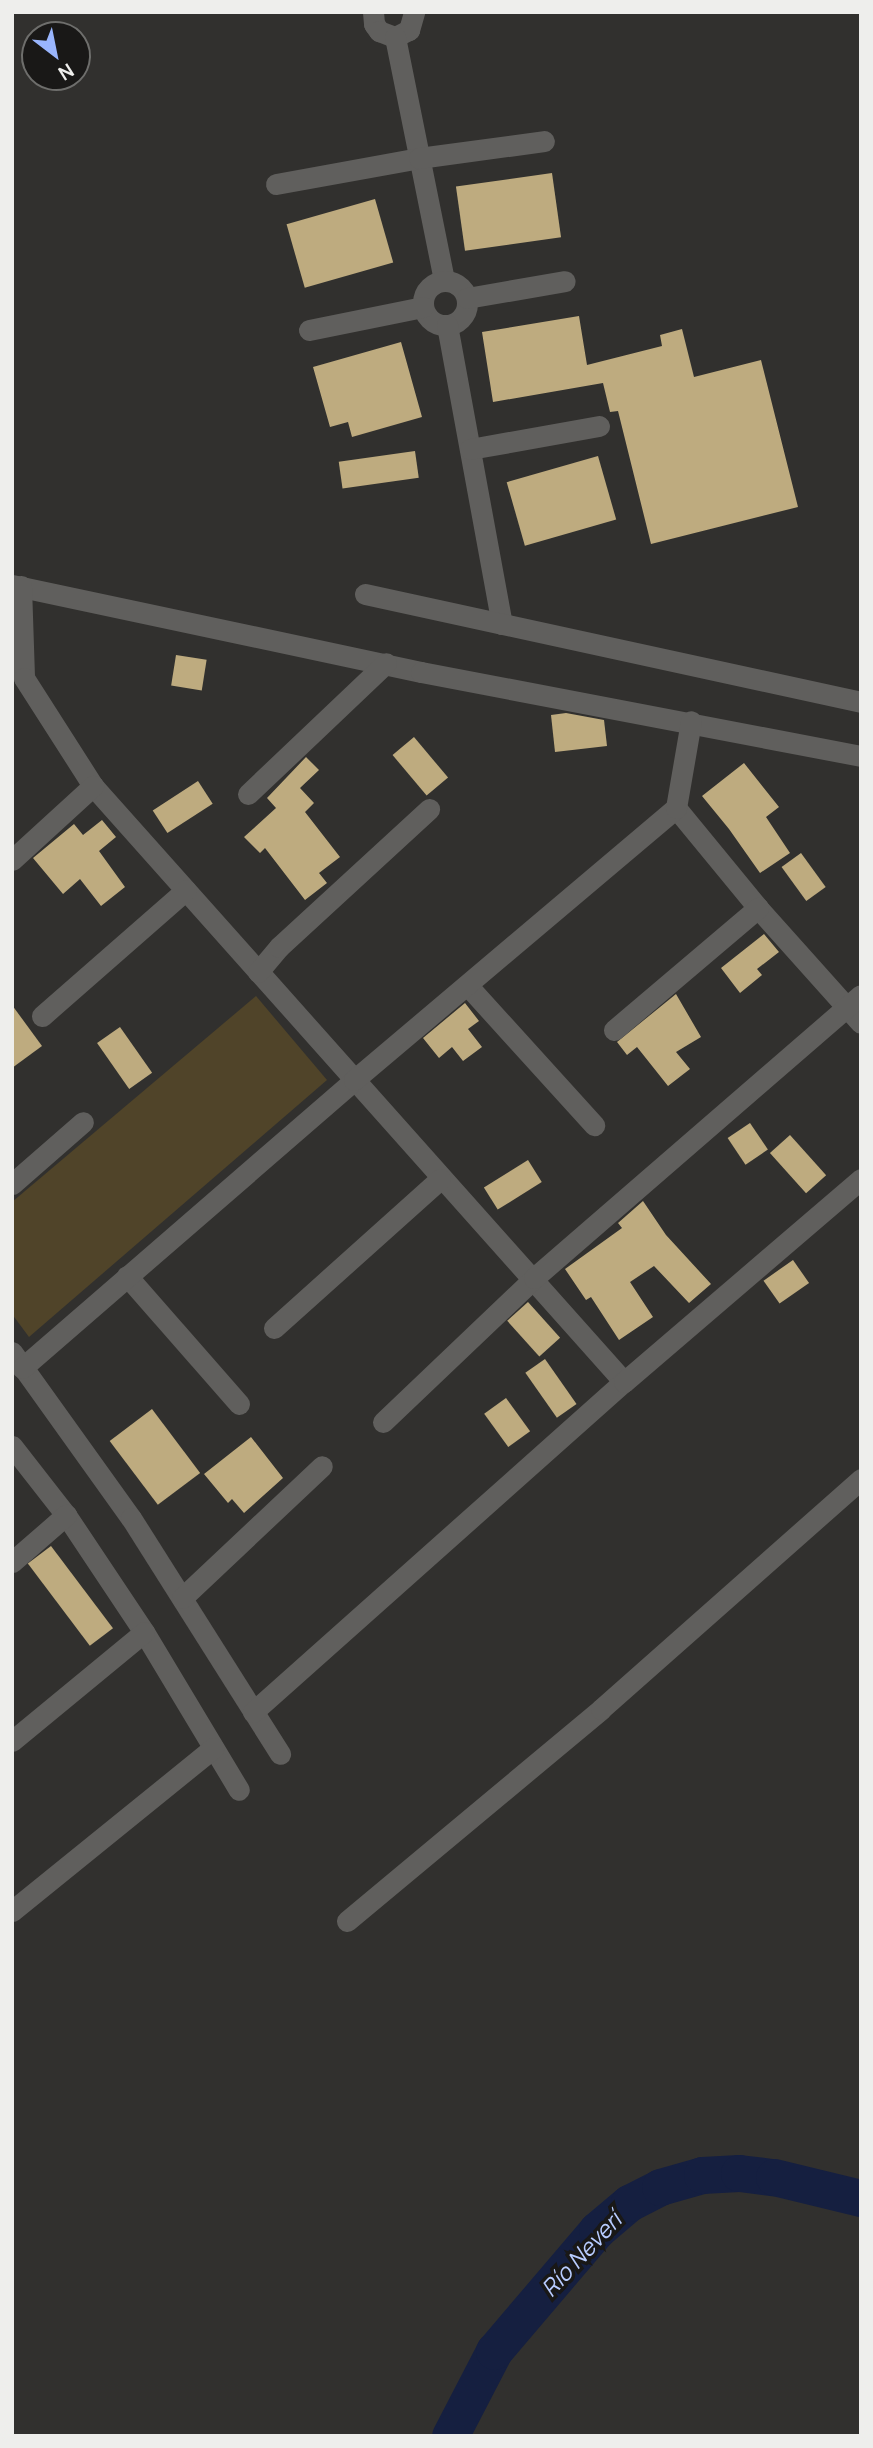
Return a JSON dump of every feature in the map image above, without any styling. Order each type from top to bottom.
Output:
[{"type":"street","points":[[373,12],[374,24],[379,31],[395,37],[409,30],[414,12]]},
{"type":"street","points":[[395,37],[444,280]]},
{"type":"street","points":[[276,184],[419,158],[544,141]]},
{"type":"street","points":[[444,280],[458,285],[467,298],[464,313],[447,325],[431,320],[423,307],[425,292],[436,282],[444,280]]},
{"type":"street","points":[[467,298],[565,281]]},
{"type":"street","points":[[309,330],[423,307]]},
{"type":"street","points":[[447,325],[502,624]]},
{"type":"street","points":[[470,449],[598,426]]},
{"type":"street","points":[[624,1382],[534,1278],[440,1179],[93,786],[18,682],[17,586],[421,672],[861,755]]},
{"type":"street","points":[[365,594],[861,702]]},
{"type":"street","points":[[248,794],[386,663]]},
{"type":"street","points":[[280,1754],[131,1518],[17,1360],[127,1276],[676,808],[691,722]]},
{"type":"street","points":[[12,860],[93,786]]},
{"type":"street","points":[[676,808],[758,908],[853,1001],[861,1023]]},
{"type":"street","points":[[258,972],[279,947],[429,809]]},
{"type":"street","points":[[41,1016],[186,890]]},
{"type":"street","points":[[614,1030],[758,908]]},
{"type":"street","points":[[468,986],[594,1125]]},
{"type":"street","points":[[383,1422],[534,1278],[853,1001]]},
{"type":"street","points":[[12,1184],[83,1122]]},
{"type":"street","points":[[274,1328],[440,1179]]},
{"type":"street","points":[[253,1712],[624,1382],[861,1179]]},
{"type":"street","points":[[127,1276],[239,1404]]},
{"type":"street","points":[[12,1446],[66,1515],[144,1632],[239,1790]]},
{"type":"street","points":[[182,1598],[322,1466]]},
{"type":"street","points":[[347,1922],[601,1709],[861,1479]]},
{"type":"street","points":[[12,1562],[66,1515]]},
{"type":"street","points":[[12,1741],[144,1632]]},
{"type":"street","points":[[12,1911],[213,1748]]},
{"type":"shaded area","points":[[256,996],[327,1080],[29,1337],[12,1314],[12,1202]]},
{"type":"building","points":[[552,173],[561,237],[465,251],[456,186]]},
{"type":"building","points":[[375,199],[393,262],[305,288],[287,224]]},
{"type":"building","points":[[579,316],[587,365],[662,346],[660,335],[682,329],[694,377],[761,360],[798,507],[651,544],[618,411],[610,412],[603,383],[493,402],[482,332]]},
{"type":"building","points":[[401,342],[422,417],[352,437],[348,422],[330,427],[313,367]]},
{"type":"building","points":[[415,451],[419,478],[343,488],[339,462]]},
{"type":"building","points":[[598,456],[616,519],[525,546],[507,482]]},
{"type":"building","points":[[176,655],[207,660],[202,690],[171,686]]},
{"type":"building","points":[[566,713],[604,720],[607,746],[555,752],[551,715]]},
{"type":"building","points":[[414,737],[448,778],[427,796],[393,755]]},
{"type":"building","points":[[306,757],[319,770],[300,788],[314,803],[305,812],[340,857],[319,873],[327,883],[305,900],[265,848],[260,853],[244,837],[276,808],[267,798]]},
{"type":"building","points":[[744,763],[779,807],[766,817],[790,853],[760,873],[702,796]]},
{"type":"building","points":[[198,781],[213,804],[167,833],[153,810]]},
{"type":"building","points":[[102,820],[116,837],[99,851],[125,887],[101,906],[80,879],[63,894],[33,858],[74,824],[83,835]]},
{"type":"building","points":[[801,853],[826,887],[806,901],[782,867]]},
{"type":"building","points":[[764,934],[779,952],[757,969],[762,975],[740,993],[721,968]]},
{"type":"building","points":[[676,994],[701,1037],[676,1052],[690,1069],[668,1086],[637,1047],[627,1055],[617,1042]]},
{"type":"building","points":[[465,1003],[479,1021],[468,1029],[482,1047],[463,1061],[452,1047],[439,1058],[423,1038]]},
{"type":"building","points":[[12,1005],[42,1046],[12,1068]]},
{"type":"building","points":[[120,1027],[152,1073],[129,1089],[97,1043]]},
{"type":"building","points":[[750,1123],[768,1150],[746,1165],[728,1138]]},
{"type":"building","points":[[790,1135],[826,1175],[806,1193],[770,1153]]},
{"type":"building","points":[[528,1160],[542,1182],[498,1210],[484,1188]]},
{"type":"building","points":[[643,1201],[666,1235],[711,1284],[689,1303],[654,1266],[630,1282],[653,1317],[619,1340],[591,1297],[586,1300],[565,1269],[622,1228],[618,1223]]},
{"type":"building","points":[[793,1260],[809,1283],[780,1304],[764,1281]]},
{"type":"building","points":[[528,1302],[560,1338],[539,1356],[507,1321]]},
{"type":"building","points":[[545,1359],[577,1404],[557,1418],[525,1373]]},
{"type":"building","points":[[506,1398],[530,1431],[508,1447],[484,1414]]},
{"type":"building","points":[[152,1409],[200,1473],[158,1505],[110,1441]]},
{"type":"building","points":[[251,1437],[283,1478],[244,1513],[232,1499],[228,1503],[204,1474]]},
{"type":"building","points":[[51,1546],[113,1628],[90,1646],[28,1563]]},
{"type":"waterway","name":"Río Neverí","points":[[450,2436],[494,2351],[597,2230],[629,2203],[660,2187],[702,2175],[739,2173],[774,2177],[861,2198]]}]
